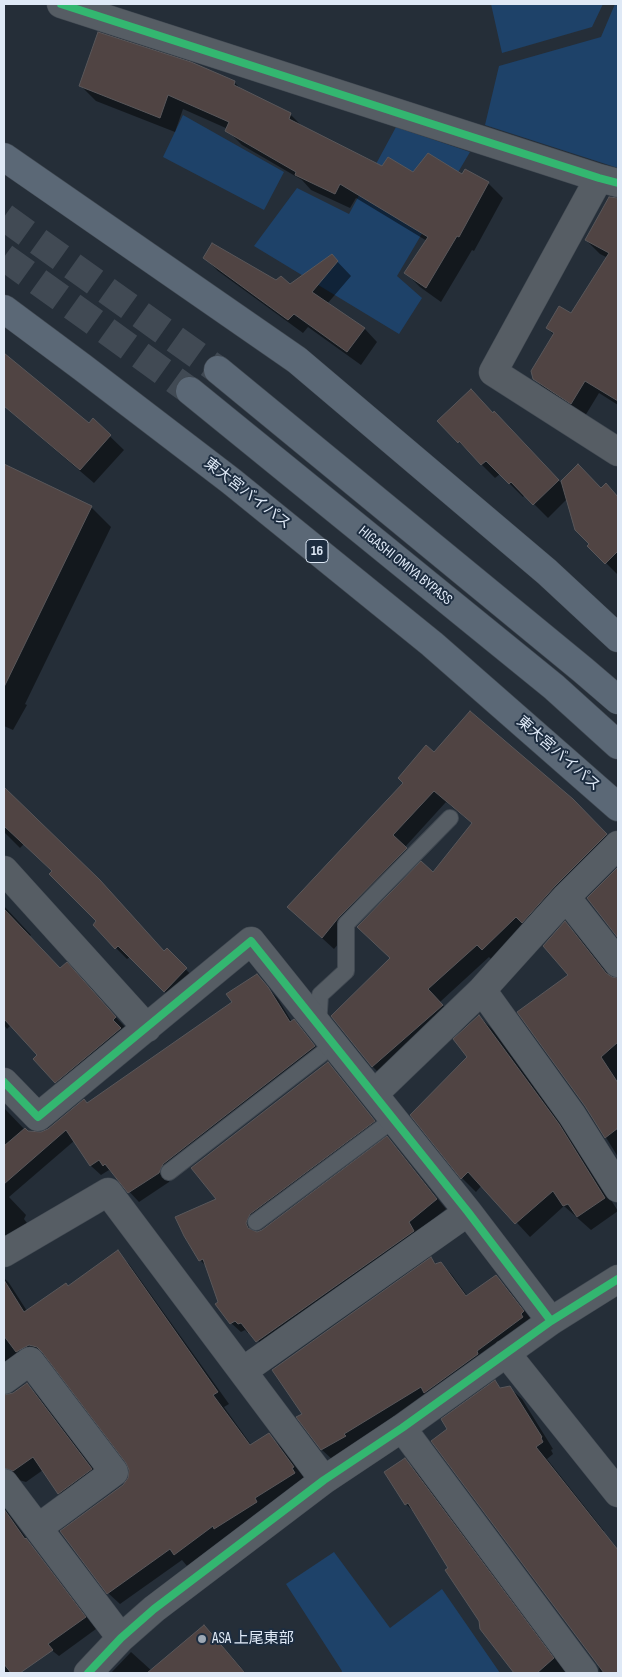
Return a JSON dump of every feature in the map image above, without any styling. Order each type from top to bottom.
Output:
[{"type":"highway","points":[[5,160],[298,360],[547,572],[618,638]]},
{"type":"highway","name":"東大宮バイパス","points":[[4,309],[231,481],[417,631],[618,807]]},
{"type":"highway","points":[[218,370],[618,700]]},
{"type":"highway","name":"HIGASHI OMIYA BYPASS","points":[[190,391],[554,687],[618,745]]},
{"type":"street","points":[[61,4],[609,180],[493,372],[618,452]]},
{"type":"street","points":[[374,1094],[482,990],[566,897],[618,845]]},
{"type":"street","points":[[4,870],[146,1028]]},
{"type":"street","points":[[566,897],[618,963]]},
{"type":"street","points":[[4,1082],[38,1117],[251,941],[468,1212],[552,1321]]},
{"type":"street","points":[[482,990],[572,1115],[618,1188]]},
{"type":"street","points":[[4,1253],[108,1192],[324,1480]]},
{"type":"street","points":[[243,1371],[468,1212]]},
{"type":"street","points":[[88,1673],[121,1638],[154,1609],[324,1480],[402,1428],[552,1321],[618,1279]]},
{"type":"street","points":[[506,1353],[618,1493]]},
{"type":"street","points":[[4,1380],[30,1361],[114,1472],[38,1528]]},
{"type":"street","points":[[402,1428],[584,1673]]},
{"type":"street","points":[[4,1483],[121,1638]]},
{"type":"lane","points":[[169,1172],[326,1035],[320,995],[346,971],[346,924],[450,818]]},
{"type":"lane","points":[[256,1222],[394,1120]]},
{"type":"shaded area","points":[[491,4],[603,4],[592,27],[502,53]]},
{"type":"shaded area","points":[[615,4],[618,4],[618,168],[485,125],[499,66],[601,37]]},
{"type":"shaded area","points":[[183,115],[284,172],[264,210],[163,157]]},
{"type":"shaded area","points":[[396,127],[470,152],[397,276],[422,298],[399,334],[254,246],[297,188],[349,214]]},
{"type":"shaded area","points":[[334,1552],[390,1628],[442,1589],[500,1673],[341,1673],[342,1671],[286,1584]]},
{"type":"building","points":[[98,32],[191,62],[235,81],[234,85],[291,113],[289,119],[382,166],[388,157],[413,172],[428,153],[462,174],[465,169],[489,182],[459,237],[457,236],[426,288],[404,273],[428,237],[340,184],[335,194],[295,175],[296,172],[225,131],[229,122],[168,95],[160,118],[79,86]]},
{"type":"building","points":[[609,197],[618,198],[618,401],[585,381],[571,404],[533,379],[531,371],[554,333],[546,328],[559,306],[571,313],[609,253],[585,240]]},
{"type":"building","points":[[212,243],[276,280],[281,276],[290,284],[332,254],[338,261],[312,292],[365,328],[347,352],[294,314],[288,320],[203,258]]},
{"type":"building","points":[[4,353],[89,423],[93,418],[111,435],[80,470],[4,406]]},
{"type":"building","points":[[471,389],[559,480],[533,505],[511,482],[509,484],[486,461],[481,465],[437,421]]},
{"type":"building","points":[[4,464],[92,506],[4,687]]},
{"type":"building","points":[[578,464],[601,488],[606,483],[618,497],[618,551],[605,564],[587,546],[589,544],[575,530],[561,481]]},
{"type":"building","points":[[470,711],[573,799],[607,834],[555,886],[522,923],[516,917],[482,950],[477,945],[428,989],[443,1005],[372,1067],[331,1016],[390,958],[357,927],[421,861],[433,872],[472,823],[434,791],[393,835],[407,848],[339,917],[322,938],[287,907],[403,783],[398,778],[426,745],[434,752]]},
{"type":"building","points":[[4,787],[100,880],[164,951],[167,948],[187,968],[164,992],[118,946],[115,949],[93,925],[96,921],[49,874],[52,871],[4,826]]},
{"type":"building","points":[[618,867],[618,938],[587,898]]},
{"type":"building","points":[[4,909],[60,968],[67,962],[116,1017],[113,1020],[121,1028],[55,1083],[33,1059],[37,1055],[4,1019]]},
{"type":"building","points":[[565,921],[606,973],[618,978],[618,1042],[601,1057],[618,1083],[618,1128],[605,1138],[585,1106],[517,1012],[568,975],[543,946]]},
{"type":"building","points":[[257,974],[268,987],[290,1022],[294,1019],[315,1046],[163,1164],[159,1173],[128,1193],[105,1164],[103,1166],[99,1160],[90,1166],[66,1130],[4,1184],[4,1146],[25,1128],[28,1131],[41,1132],[48,1129],[84,1099],[87,1103],[232,1002],[226,994]]},
{"type":"building","points":[[479,1015],[559,1124],[605,1198],[577,1217],[568,1204],[563,1206],[553,1191],[515,1224],[468,1172],[461,1179],[410,1115],[467,1057],[453,1039]]},
{"type":"building","points":[[328,1062],[375,1121],[250,1214],[246,1223],[248,1228],[257,1232],[262,1230],[387,1136],[437,1199],[409,1222],[414,1231],[256,1342],[241,1323],[238,1324],[235,1321],[230,1324],[215,1304],[218,1302],[203,1259],[199,1261],[175,1217],[216,1199],[191,1168]]},
{"type":"building","points":[[118,1250],[218,1392],[213,1395],[250,1445],[269,1433],[294,1467],[292,1468],[295,1473],[255,1498],[257,1502],[214,1529],[213,1526],[174,1555],[170,1549],[107,1594],[60,1531],[123,1485],[128,1478],[129,1470],[126,1463],[42,1352],[37,1347],[29,1345],[16,1352],[4,1336],[4,1280],[24,1312],[66,1283],[68,1286]]},
{"type":"building","points":[[431,1257],[435,1264],[441,1262],[466,1296],[496,1275],[524,1311],[521,1314],[523,1317],[477,1351],[478,1354],[424,1393],[421,1387],[321,1450],[296,1417],[302,1414],[272,1370]]},
{"type":"building","points":[[495,1380],[500,1388],[510,1386],[542,1437],[543,1442],[536,1447],[618,1550],[618,1673],[604,1673],[431,1441],[447,1429],[441,1419]]},
{"type":"building","points":[[27,1383],[92,1469],[58,1494],[33,1457],[13,1471],[4,1468],[4,1395],[13,1393]]},
{"type":"building","points":[[405,1458],[554,1658],[537,1673],[514,1673],[480,1629],[479,1621],[445,1570],[448,1568],[408,1503],[405,1505],[384,1472]]},
{"type":"building","points":[[4,1509],[86,1617],[48,1644],[53,1650],[20,1673],[11,1673],[4,1664]]},
{"type":"building","name":"ASA 上尾東部","points":[[204,1625],[245,1673],[147,1673]]},
{"type":"tunnel","points":[[4,217],[218,370]]},
{"type":"tunnel","points":[[4,257],[190,391]]},
{"type":"cycle path","points":[[61,4],[618,183]]},
{"type":"cycle path","points":[[4,1082],[38,1117],[251,941],[468,1212],[551,1321]]},
{"type":"cycle path","points":[[88,1673],[121,1638],[154,1609],[324,1480],[402,1428],[551,1321],[618,1279]]},
{"type":"place","name":"ASA 上尾東部","points":[[202,1639]]}]
